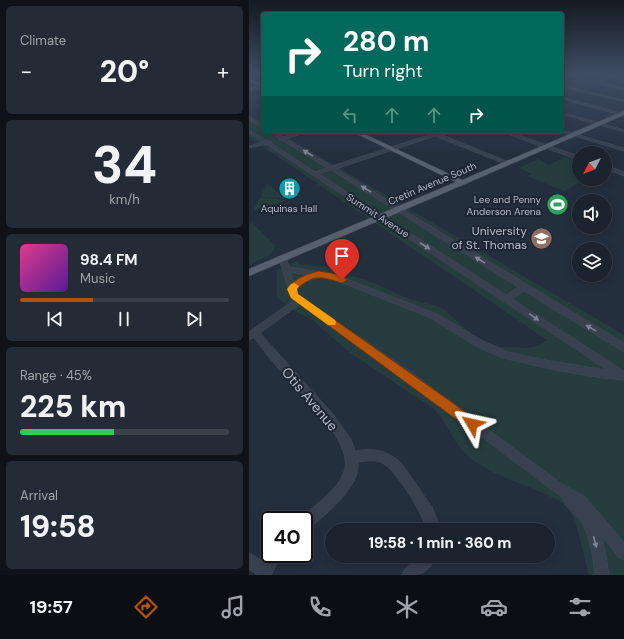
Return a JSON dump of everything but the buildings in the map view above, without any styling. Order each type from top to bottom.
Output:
[{"type":"main road","name":"Cretin Avenue South","points":[[249,273],[623,114]]},
{"type":"main road","points":[[360,134],[463,183]]},
{"type":"street","points":[[573,101],[623,114]]},
{"type":"street","points":[[564,114],[624,131]]},
{"type":"street","points":[[249,118],[261,126]]},
{"type":"street","points":[[249,125],[257,123]]},
{"type":"street","name":"Summit Avenue","points":[[249,131],[624,376]]},
{"type":"street","points":[[564,132],[624,150]]},
{"type":"street","name":"Summit Avenue","points":[[275,134],[624,348]]},
{"type":"street","points":[[249,147],[297,134]]},
{"type":"street","points":[[314,174],[436,134],[507,163]]},
{"type":"street","points":[[511,134],[572,155]]},
{"type":"street","points":[[612,170],[624,174]]},
{"type":"street","points":[[283,258],[294,296],[411,378],[558,488],[580,502],[624,553]]},
{"type":"street","points":[[287,269],[331,276],[429,314],[447,323],[480,344],[506,355],[550,365],[602,374],[624,376]]},
{"type":"street","points":[[292,289],[302,280],[319,274]]},
{"type":"street","points":[[507,299],[524,287]]},
{"type":"street","points":[[252,335],[300,300]]},
{"type":"street","name":"Otis Avenue","points":[[252,335],[330,418],[347,444],[352,457]]},
{"type":"street","points":[[313,515],[343,484],[353,466],[352,457],[369,453],[386,458],[396,464],[428,513],[432,523]]},
{"type":"street","points":[[558,488],[582,513],[591,529],[601,563],[602,575]]},
{"type":"street","points":[[249,560],[265,573],[270,563]]},
{"type":"street","points":[[409,575],[424,563]]},
{"type":"green space","points":[[249,114],[261,122],[261,134],[281,134],[624,335],[624,575],[589,575],[575,520],[569,510],[561,502],[485,468],[466,454],[434,409],[349,352],[309,317],[298,313],[277,298],[277,270],[297,261],[300,264],[324,266],[374,283],[409,299],[440,307],[472,335],[485,342],[500,347],[531,348],[547,340],[249,137]]},
{"type":"green space","points":[[565,157],[572,160],[573,186],[564,191],[527,176],[532,174],[519,168],[538,159],[549,165]]},
{"type":"green space","points":[[267,184],[286,199],[263,197],[261,195]]},
{"type":"green space","points":[[262,197],[286,200],[278,204],[267,205],[263,209],[253,211]]},
{"type":"green space","points":[[252,223],[276,246],[270,255],[249,265],[249,224]]},
{"type":"slow traffic","points":[[294,286],[292,289],[294,296],[331,322]]},
{"type":"place","name":"Aquinas Hall","points":[[289,188]]},
{"type":"place","name":"Lee and Penny Anderson Arena","points":[[557,205]]},
{"type":"place","name":"University of St. Thomas","points":[[542,238]]},
{"type":"route","points":[[342,280],[319,274],[302,280],[292,289],[294,296],[411,378],[472,424]]}]
